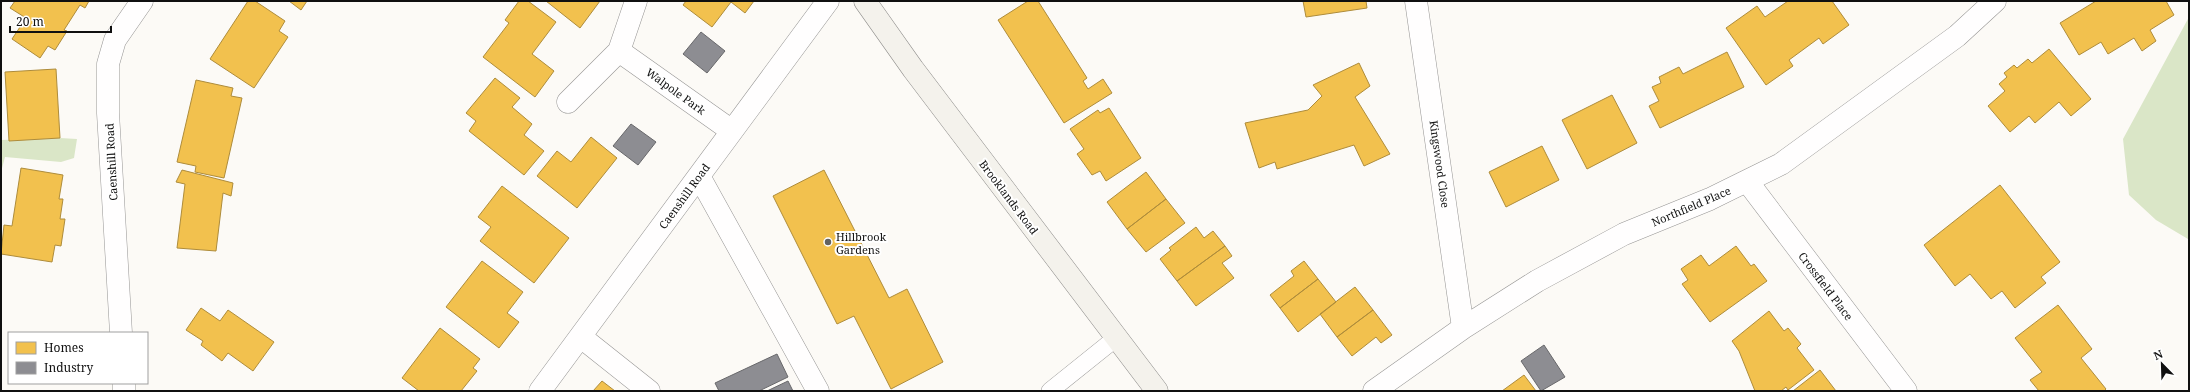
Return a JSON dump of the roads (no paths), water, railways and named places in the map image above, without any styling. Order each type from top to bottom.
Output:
[{"type":"main road","name":"Brooklands Road","points":[[866,1],[913,70],[1157,391]]},
{"type":"street","name":"Caenshill Road","points":[[121,332],[108,113],[108,64],[115,40],[142,1]]},
{"type":"street","points":[[568,102],[619,51],[636,1]]},
{"type":"street","name":"Caenshill Road","points":[[540,391],[828,1]]},
{"type":"street","name":"Kingswood Close","points":[[1416,1],[1463,328]]},
{"type":"street","name":"Northfield Place","points":[[1374,391],[1463,328],[1537,281],[1624,234],[1747,181],[1781,164],[1951,41],[1995,1]]},
{"type":"street","name":"Walpole Park","points":[[619,51],[732,131]]},
{"type":"street","points":[[699,176],[818,391]]},
{"type":"street","name":"Crossfield Place","points":[[1747,181],[1906,391]]},
{"type":"street","points":[[581,337],[648,391]]},
{"type":"lane","points":[[1050,391],[1116,338]]},
{"type":"place","name":"Hillbrook Gardens","points":[[828,242]]}]
